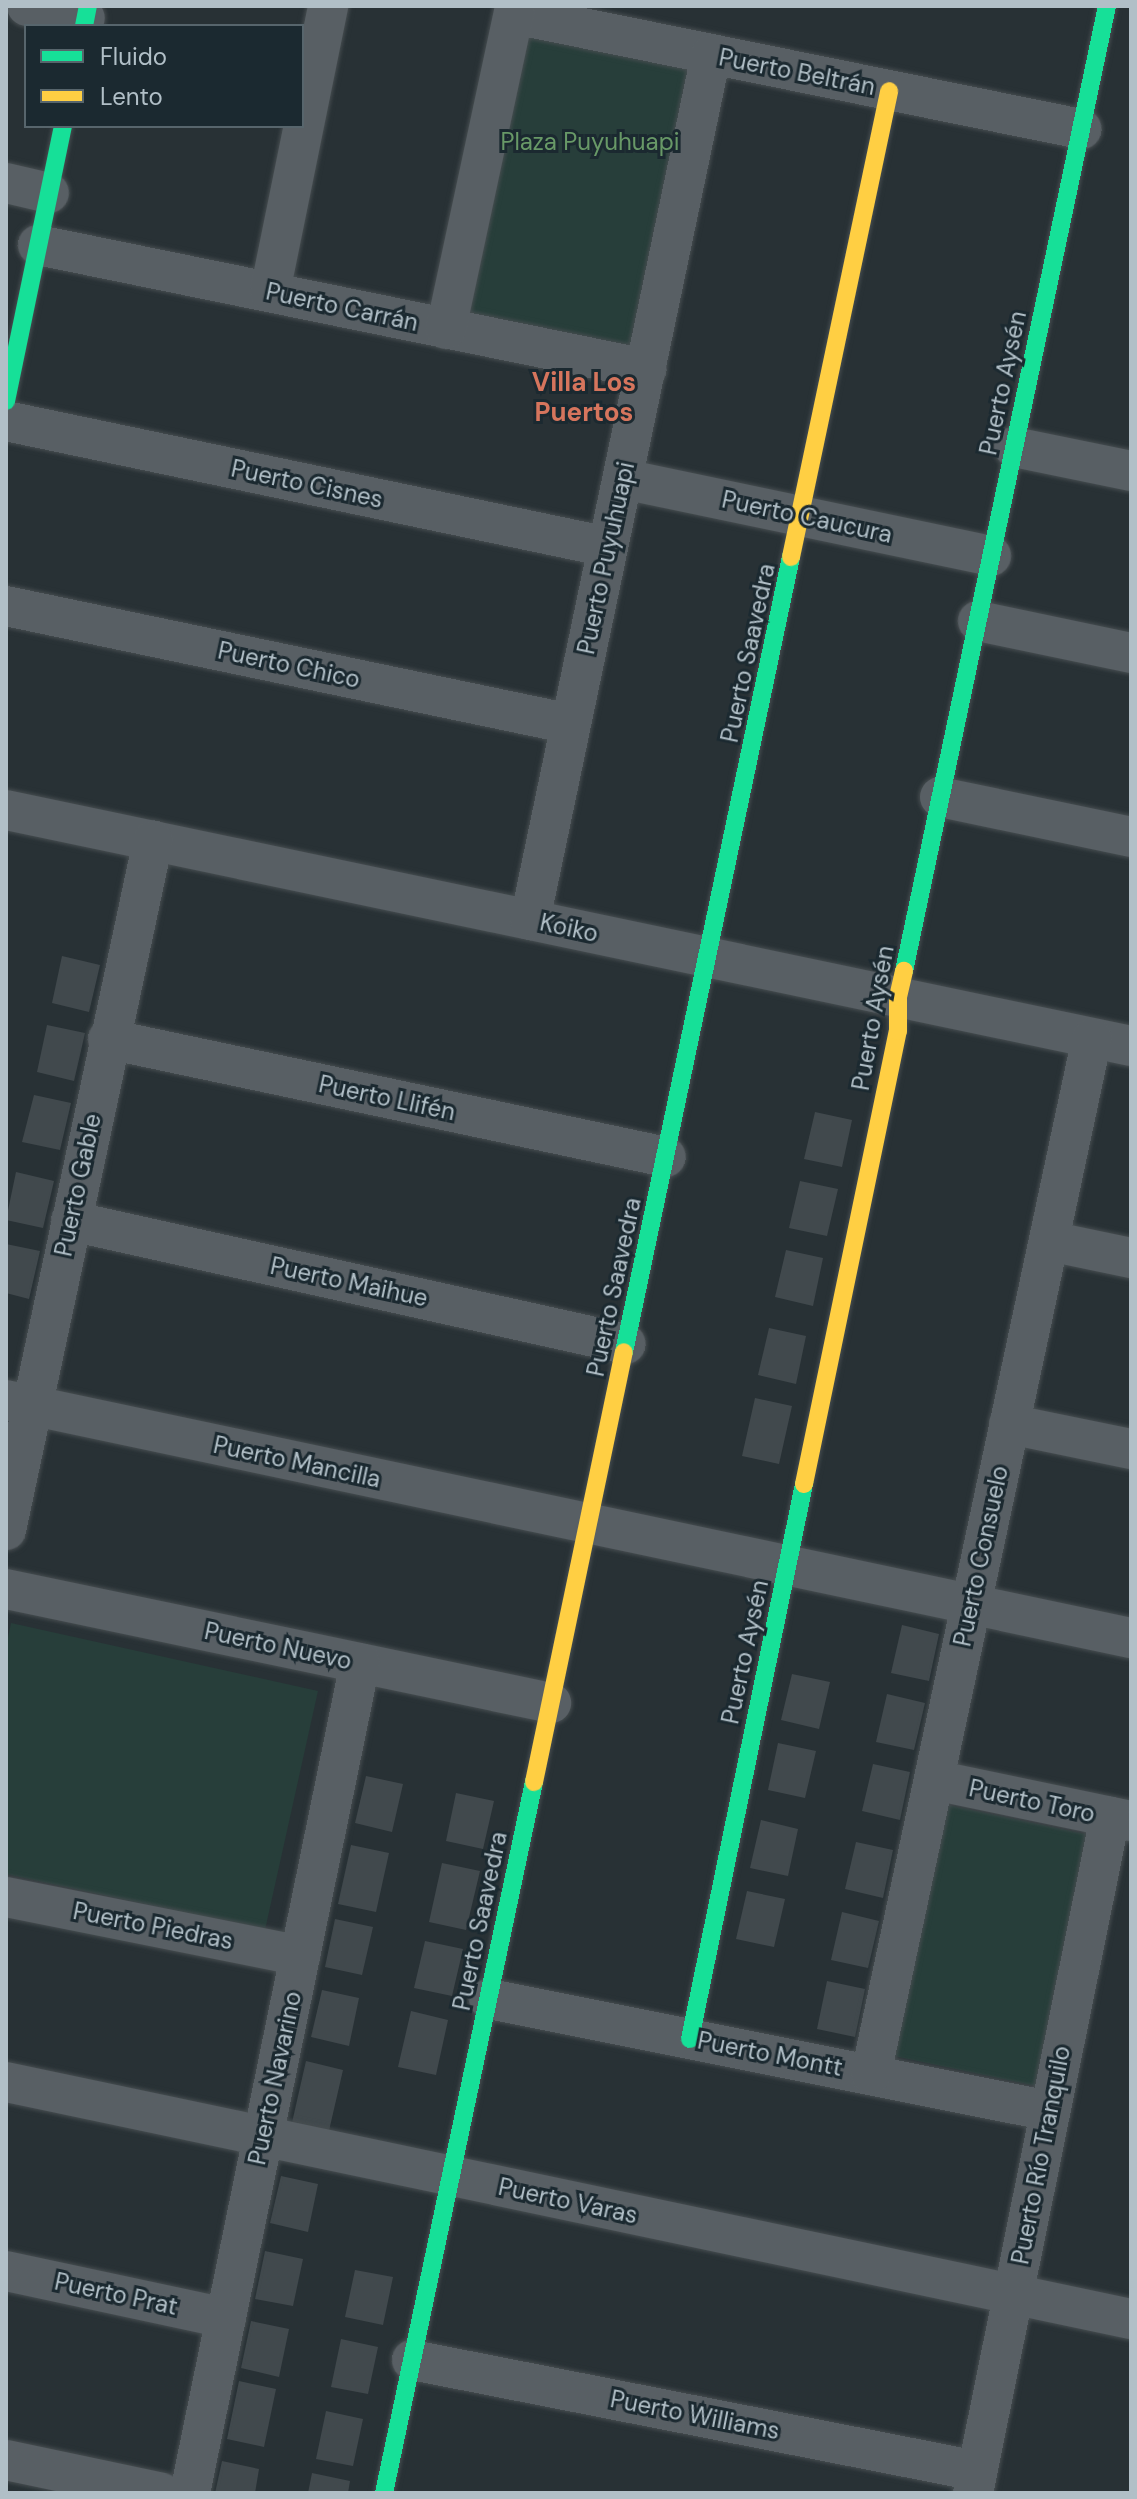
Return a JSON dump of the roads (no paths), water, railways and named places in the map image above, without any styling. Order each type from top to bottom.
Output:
[{"type":"street","points":[[27,6],[86,17]]},
{"type":"street","points":[[304,124],[328,6]]},
{"type":"street","points":[[446,329],[514,10]]},
{"type":"street","name":"Puerto Beltrán","points":[[514,10],[711,55],[1081,129]]},
{"type":"street","name":"Puerto Aysén","points":[[690,2039],[898,1031],[898,997],[1081,129],[1114,16]]},
{"type":"street","name":"Puerto Puyuhuapi","points":[[530,920],[711,55]]},
{"type":"street","name":"Puerto Saavedra","points":[[384,2493],[889,91]]},
{"type":"street","points":[[8,380],[63,128]]},
{"type":"street","points":[[270,292],[303,128]]},
{"type":"street","points":[[6,183],[49,193]]},
{"type":"street","name":"Puerto Carrán","points":[[38,245],[646,369]]},
{"type":"street","name":"Puerto Cisnes","points":[[6,421],[608,547]]},
{"type":"street","points":[[1014,447],[1131,471]]},
{"type":"street","name":"Puerto Caucura","points":[[623,479],[991,556]]},
{"type":"street","name":"Puerto Chico","points":[[6,606],[571,724]]},
{"type":"street","points":[[978,621],[1131,653]]},
{"type":"street","points":[[940,797],[1131,837]]},
{"type":"street","name":"Koiko","points":[[6,810],[1131,1046]]},
{"type":"street","name":"Puerto Gable","points":[[6,1530],[19,1403],[71,1221],[153,841]]},
{"type":"street","name":"Puerto Consuelo","points":[[871,2074],[1092,1038]]},
{"type":"street","name":"Puerto Llifén","points":[[108,1039],[666,1157]]},
{"type":"street","name":"Puerto Maihue","points":[[71,1221],[626,1344]]},
{"type":"street","points":[[1049,1241],[1131,1258]]},
{"type":"street","name":"Puerto Mancilla","points":[[19,1403],[1131,1638]]},
{"type":"street","points":[[1009,1424],[1131,1449]]},
{"type":"street","name":"Puerto Nuevo","points":[[6,1589],[551,1703]]},
{"type":"street","name":"Puerto Navarino","points":[[190,2493],[360,1663]]},
{"type":"street","name":"Puerto Toro","points":[[934,1780],[1121,1819]]},
{"type":"street","name":"Puerto Río Tranquilo","points":[[975,2482],[1050,2111],[1121,1819]]},
{"type":"street","name":"Puerto Piedras","points":[[6,1897],[300,1956]]},
{"type":"street","name":"Puerto Montt","points":[[489,1999],[1050,2111]]},
{"type":"street","name":"Puerto Varas","points":[[6,2082],[1131,2319]]},
{"type":"street","name":"Puerto Prat","points":[[6,2271],[226,2318]]},
{"type":"street","name":"Puerto Williams","points":[[412,2360],[975,2482]]},
{"type":"street","points":[[6,2460],[162,2493]]},
{"type":"district","name":"Villa Los Puertos","points":[[584,398]]},
{"type":"park label","name":"Plaza Puyuhuapi","points":[[590,142]]}]
